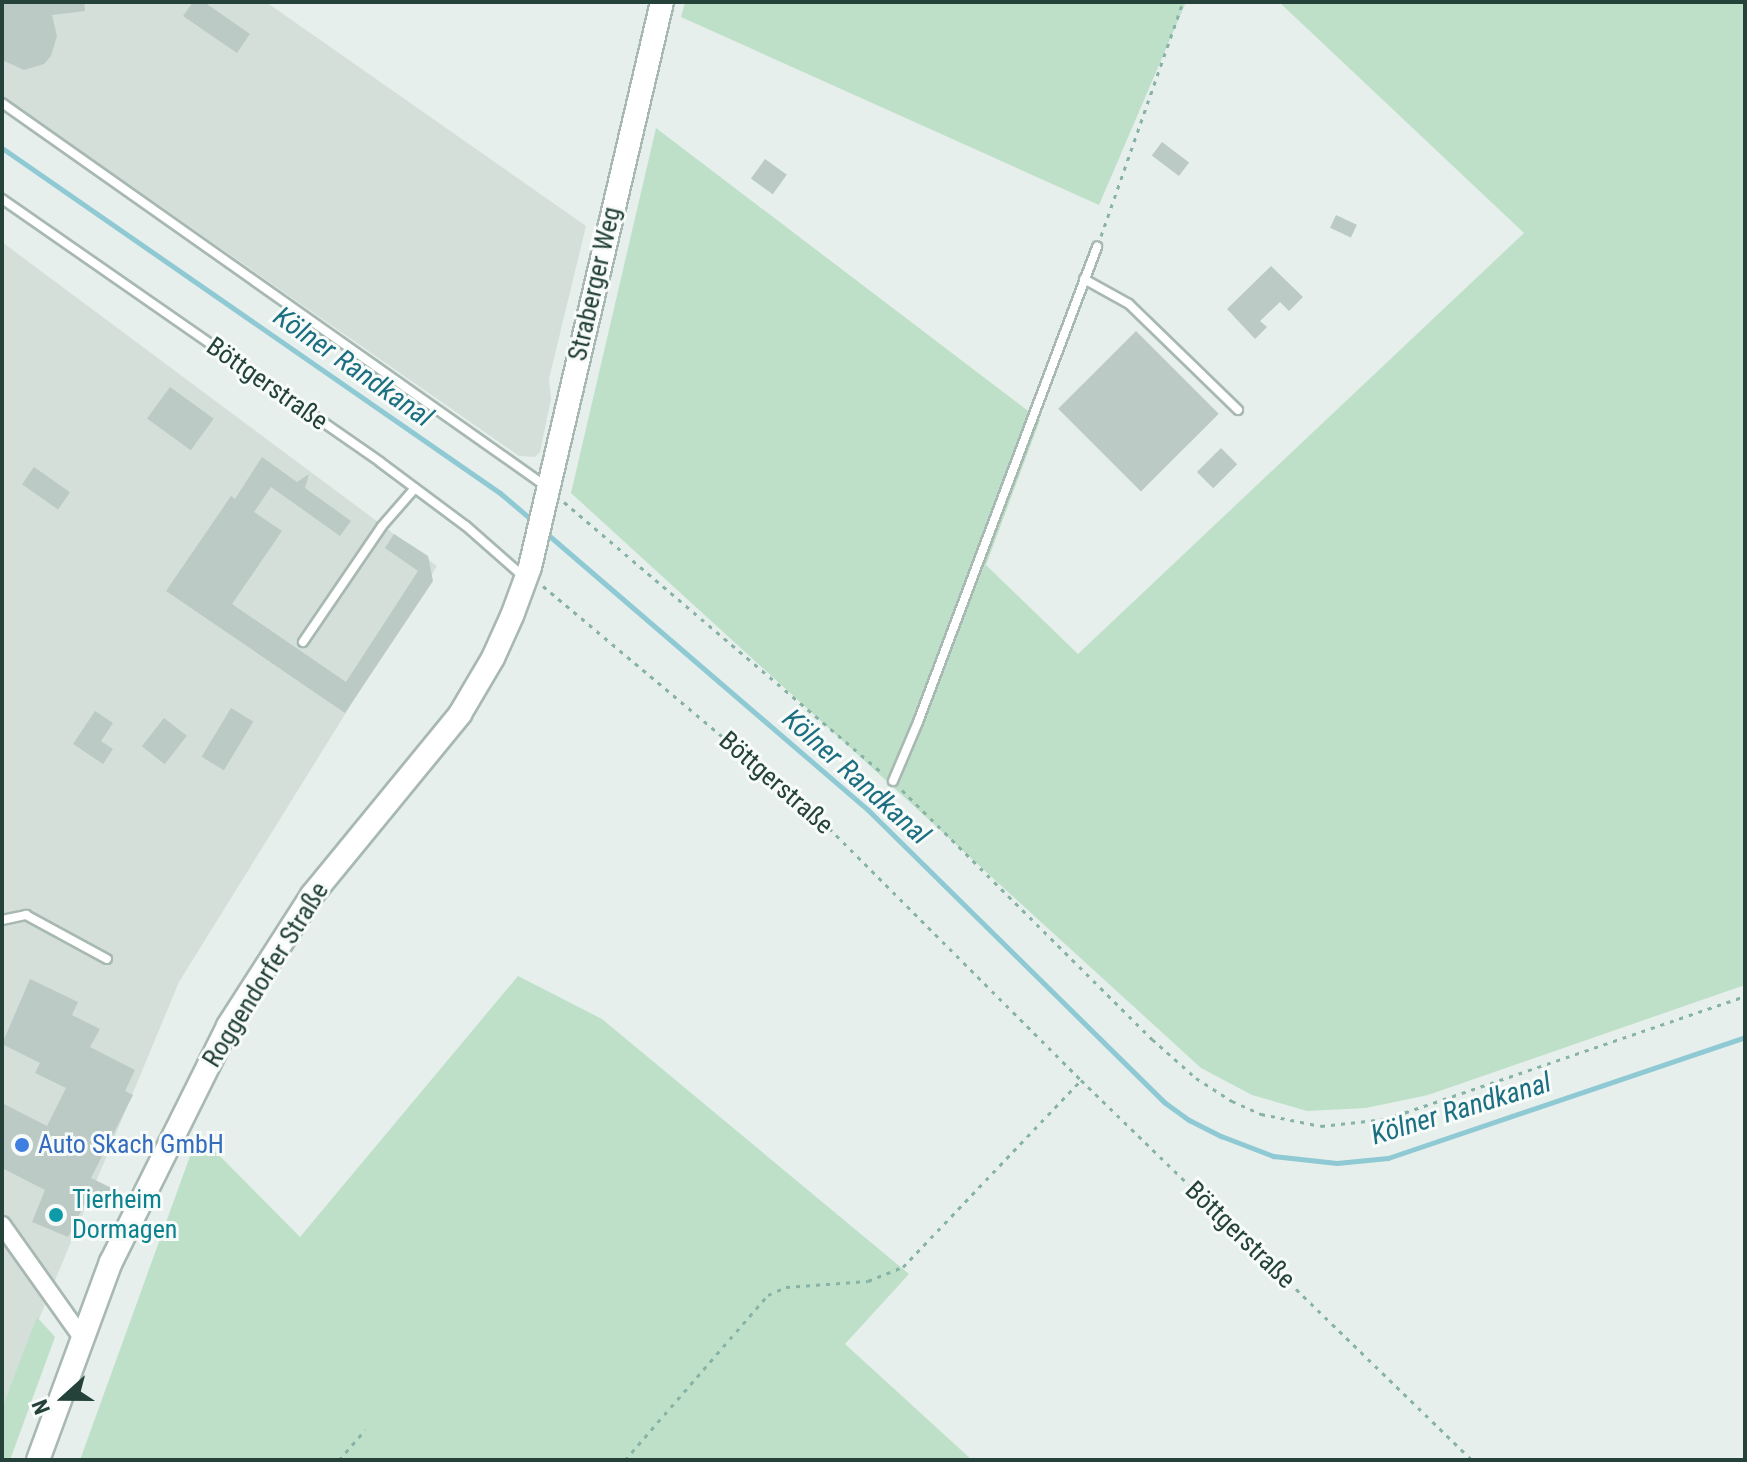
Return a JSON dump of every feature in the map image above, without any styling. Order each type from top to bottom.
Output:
[{"type":"main road","name":"Straberger Weg","points":[[528,573],[662,2]]},
{"type":"main road","name":"Roggendorfer Straße","points":[[38,1460],[111,1262],[228,1026],[312,895],[460,714],[493,658],[528,573]]},
{"type":"street","points":[[2,1225],[83,1339]]},
{"type":"lane","points":[[2,103],[546,492]]},
{"type":"lane","name":"Böttgerstraße","points":[[2,199],[415,488],[528,573]]},
{"type":"lane","points":[[893,781],[1097,247]]},
{"type":"lane","points":[[1084,279],[1129,304],[1238,410]]},
{"type":"lane","points":[[303,642],[382,526],[415,488]]},
{"type":"lane","points":[[2,920],[26,915],[107,959]]},
{"type":"path","points":[[1097,247],[1183,2]]},
{"type":"path","points":[[546,492],[893,781],[1196,1078],[1232,1101],[1261,1114],[1321,1126],[1386,1119],[1745,996]]},
{"type":"path","name":"Böttgerstraße","points":[[528,573],[815,814],[1081,1080],[1472,1460]]},
{"type":"path","points":[[625,1460],[768,1295],[786,1287],[868,1281],[903,1267],[1081,1080]]},
{"type":"path","points":[[339,1460],[365,1430]]},
{"type":"shaded area","points":[[2,2],[266,2],[586,226],[549,379],[551,399],[540,452],[535,457],[519,456],[2,96]]},
{"type":"shaded area","points":[[2,242],[437,566],[179,982],[2,1408]]},
{"type":"green space","points":[[685,2],[1186,2],[1099,205],[681,17]]},
{"type":"green space","points":[[1279,2],[1745,2],[1745,985],[1428,1095],[1366,1108],[1307,1111],[1252,1095],[1201,1068],[571,493],[656,128],[1040,420],[986,565],[1078,654],[1524,233]]},
{"type":"green space","points":[[518,976],[602,1019],[909,1274],[845,1344],[972,1460],[80,1460],[198,1134],[300,1237]]},
{"type":"green space","points":[[37,1317],[55,1337],[10,1460],[2,1460],[2,1408]]},
{"type":"building","points":[[2,2],[84,2],[85,11],[52,15],[57,36],[51,56],[44,64],[24,70],[2,60]]},
{"type":"building","points":[[193,2],[204,2],[250,34],[237,53],[183,16]]},
{"type":"building","points":[[1162,142],[1189,162],[1179,176],[1152,156]]},
{"type":"building","points":[[765,159],[787,175],[773,194],[751,178]]},
{"type":"building","points":[[1336,215],[1357,225],[1351,237],[1330,228]]},
{"type":"building","points":[[1271,266],[1303,297],[1289,311],[1280,302],[1260,321],[1267,327],[1255,339],[1227,309]]},
{"type":"building","points":[[1136,331],[1219,414],[1141,492],[1058,409]]},
{"type":"building","points":[[170,387],[214,419],[191,450],[147,419]]},
{"type":"building","points":[[1221,448],[1237,464],[1213,488],[1197,472]]},
{"type":"building","points":[[262,457],[297,482],[309,474],[305,488],[351,521],[340,536],[271,487],[254,512],[282,531],[232,604],[346,682],[418,571],[385,548],[394,534],[428,556],[433,581],[345,713],[166,591],[231,496],[235,499]]},
{"type":"building","points":[[34,467],[70,492],[58,509],[22,484]]},
{"type":"building","points":[[231,708],[253,721],[224,770],[202,757]]},
{"type":"building","points":[[95,711],[113,723],[101,741],[113,749],[103,764],[73,744]]},
{"type":"building","points":[[164,718],[187,736],[165,764],[142,746]]},
{"type":"building","points":[[30,979],[78,1002],[72,1015],[100,1029],[90,1047],[135,1070],[125,1091],[133,1095],[91,1178],[124,1194],[116,1208],[89,1195],[68,1237],[32,1222],[45,1190],[2,1168],[2,1103],[47,1126],[66,1088],[35,1073],[40,1063],[2,1044]]},
{"type":"waterway","name":"Kölner Randkanal","points":[[2,148],[500,493],[533,521]]},
{"type":"waterway","name":"Kölner Randkanal","points":[[546,533],[868,810],[1164,1102],[1189,1120],[1221,1136],[1273,1156],[1337,1163],[1388,1158],[1745,1037]]},
{"type":"place","name":"Auto Skach GmbH","points":[[22,1145]]},
{"type":"place","name":"Tierheim Dormagen","points":[[56,1215]]}]
